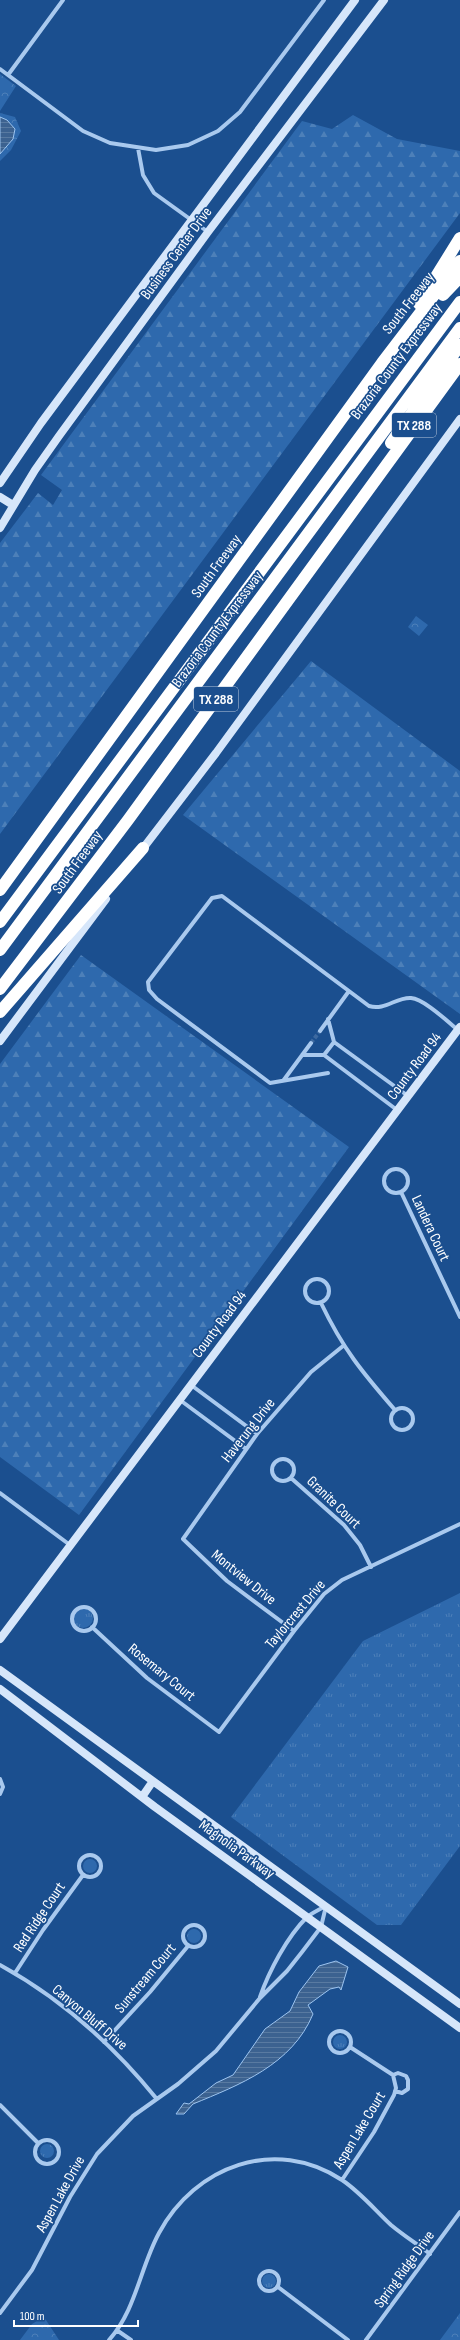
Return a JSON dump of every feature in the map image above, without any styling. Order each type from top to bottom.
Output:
[{"type":"highway","points":[[382,363],[460,238]]},
{"type":"highway","name":"South Freeway","points":[[0,890],[382,363],[460,261]]},
{"type":"highway","points":[[382,363],[460,277]]},
{"type":"highway","name":"Brazoria County Expressway","points":[[0,922],[460,302]]},
{"type":"highway","name":"Brazoria County Expressway","points":[[0,950],[460,328]]},
{"type":"highway","points":[[369,486],[376,464],[460,345]]},
{"type":"highway","name":"South Freeway","points":[[0,989],[124,826],[369,486],[460,364]]},
{"type":"highway","points":[[0,876],[93,763]]},
{"type":"highway","points":[[0,1012],[143,848]]},
{"type":"street","points":[[8,75],[63,0]]},
{"type":"street","points":[[0,69],[83,131],[110,143],[156,150],[188,145],[218,131],[240,112],[324,0]]},
{"type":"street","name":"Business Center Drive","points":[[0,483],[41,423],[192,222],[355,0]]},
{"type":"street","name":"Business Center Drive","points":[[0,528],[13,505],[59,436],[208,232],[384,0]]},
{"type":"street","points":[[138,148],[142,174],[154,193],[192,222],[208,232]]},
{"type":"street","points":[[0,1041],[143,848],[216,753],[460,419]]},
{"type":"street","points":[[0,497],[13,505]]},
{"type":"street","points":[[328,1073],[270,1083],[157,999],[149,990],[148,982],[212,898],[222,896],[369,1006],[377,1009],[410,997],[418,999],[459,1028]]},
{"type":"street","points":[[320,1031],[349,991]]},
{"type":"street","points":[[328,1019],[334,1042],[408,1096]]},
{"type":"street","name":"County Road 94","points":[[0,1639],[459,1028]]},
{"type":"street","points":[[324,1055],[334,1042]]},
{"type":"street","points":[[283,1081],[311,1043]]},
{"type":"street","points":[[302,1055],[324,1055],[398,1110]]},
{"type":"street","name":"Landera Court","points":[[391,1170],[401,1170],[407,1176],[408,1186],[401,1192],[391,1192],[385,1186],[385,1176],[391,1170]]},
{"type":"street","name":"Landera Court","points":[[401,1192],[460,1317]]},
{"type":"street","points":[[312,1280],[321,1280],[328,1286],[328,1296],[322,1303],[312,1303],[305,1296],[305,1286],[312,1280]]},
{"type":"street","points":[[322,1303],[343,1346],[371,1384],[395,1410]]},
{"type":"street","name":"Haverung Drive","points":[[183,1539],[257,1434],[311,1372],[343,1346]]},
{"type":"street","points":[[190,1385],[257,1434]]},
{"type":"street","points":[[180,1400],[246,1449]]},
{"type":"street","points":[[403,1408],[410,1412],[413,1420],[409,1427],[401,1430],[393,1425],[391,1417],[395,1410],[403,1408]]},
{"type":"street","name":"Granite Court","points":[[283,1459],[291,1462],[294,1470],[291,1478],[283,1481],[275,1478],[272,1470],[276,1462],[283,1459]]},
{"type":"street","name":"Granite Court","points":[[291,1478],[344,1525],[353,1535],[371,1567]]},
{"type":"street","points":[[0,1493],[70,1545]]},
{"type":"street","name":"Taylorcrest Drive","points":[[219,1732],[294,1631],[331,1588],[460,1524]]},
{"type":"street","name":"Montview Drive","points":[[183,1539],[227,1581],[294,1631]]},
{"type":"street","points":[[83,1607],[92,1610],[96,1619],[92,1627],[84,1631],[75,1628],[72,1620],[75,1611],[83,1607]]},
{"type":"street","name":"Rosemary Court","points":[[92,1627],[147,1678],[219,1732]]},
{"type":"street","name":"Magnolia Parkway","points":[[0,1670],[460,2004]]},
{"type":"street","name":"Magnolia Parkway","points":[[0,1689],[142,1797],[460,2028]]},
{"type":"street","points":[[0,1779],[3,1787],[0,1794]]},
{"type":"street","points":[[142,1797],[153,1780]]},
{"type":"street","name":"Red Ridge Court","points":[[88,1855],[97,1857],[101,1865],[99,1873],[91,1877],[83,1875],[79,1868],[81,1859],[88,1855]]},
{"type":"street","name":"Red Ridge Court","points":[[15,1973],[43,1930],[83,1875]]},
{"type":"street","points":[[260,1998],[267,1976],[307,1917],[326,1906]]},
{"type":"street","points":[[321,1926],[326,1906]]},
{"type":"street","name":"Sunstream Court","points":[[192,1925],[200,1927],[205,1934],[204,1942],[196,1947],[188,1946],[183,1938],[185,1930],[192,1925]]},
{"type":"street","name":"Aspen Lake Drive","points":[[0,2314],[32,2270],[70,2196],[97,2154],[133,2116],[156,2098],[178,2084],[216,2051],[260,1998],[287,1971],[321,1926]]},
{"type":"street","name":"Sunstream Court","points":[[104,2042],[150,1992],[188,1946]]},
{"type":"street","name":"Canyon Bluff Drive","points":[[0,1965],[15,1973],[81,2022],[104,2042],[140,2078],[156,2098]]},
{"type":"street","points":[[336,2032],[346,2032],[350,2037],[350,2047],[346,2052],[335,2052],[329,2043],[331,2036],[336,2032]]},
{"type":"street","name":"Aspen Lake Court","points":[[342,2180],[374,2132],[395,2091],[393,2075],[350,2047]]},
{"type":"street","name":"Aspen Lake Court","points":[[393,2075],[398,2072],[408,2080],[408,2089],[402,2093],[395,2091]]},
{"type":"street","points":[[0,2105],[38,2143]]},
{"type":"street","points":[[46,2140],[55,2143],[59,2152],[55,2160],[47,2164],[38,2160],[34,2152],[38,2143],[46,2140]]},
{"type":"street","points":[[110,2340],[118,2331],[139,2284],[158,2235],[167,2218],[183,2198],[206,2179],[238,2166],[275,2160],[295,2161],[316,2167],[342,2180],[392,2226],[430,2254]]},
{"type":"street","name":"Spring Ridge Drive","points":[[366,2340],[460,2212]]},
{"type":"street","points":[[266,2271],[274,2272],[279,2279],[278,2287],[271,2291],[263,2290],[258,2283],[260,2275],[266,2271]]},
{"type":"street","points":[[278,2287],[348,2340]]},
{"type":"street","points":[[118,2331],[131,2340]]},
{"type":"green space","points":[[0,74],[16,86],[0,111]]},
{"type":"green space","points":[[0,113],[15,117],[21,131],[11,150],[0,161]]},
{"type":"green space","points":[[353,115],[397,139],[460,151],[460,213],[0,834],[0,543],[38,493],[53,505],[62,490],[41,475],[302,121],[332,129]]},
{"type":"green space","points":[[416,616],[428,625],[419,636],[408,627]]},
{"type":"green space","points":[[311,661],[460,771],[460,1014],[183,815]]},
{"type":"green space","points":[[81,955],[349,1147],[79,1515],[0,1457],[0,1064]]},
{"type":"green space","points":[[460,1593],[460,1846],[401,1925],[377,1925],[231,1817],[363,1641]]},
{"type":"green space","points":[[79,1608],[87,1608],[93,1614],[93,1622],[87,1628],[79,1628],[73,1622],[73,1614]]},
{"type":"green space","points":[[90,1859],[95,1861],[97,1866],[95,1871],[90,1873],[85,1871],[83,1866],[85,1861]]},
{"type":"green space","points":[[194,1929],[199,1931],[201,1936],[199,1941],[194,1943],[189,1941],[187,1936],[189,1931]]},
{"type":"green space","points":[[340,2035],[345,2037],[347,2042],[345,2047],[340,2049],[335,2047],[333,2042],[335,2037]]},
{"type":"green space","points":[[47,2144],[52,2146],[54,2151],[52,2156],[47,2158],[42,2156],[40,2151],[42,2146]]},
{"type":"green space","points":[[269,2274],[274,2276],[276,2281],[274,2286],[269,2288],[264,2286],[262,2281],[264,2276]]},
{"type":"green space","points":[[460,2313],[460,2340],[440,2340]]},
{"type":"green space","points":[[44,2317],[59,2340],[20,2340],[32,2324]]},
{"type":"shaded area","points":[[0,117],[7,120],[15,129],[13,139],[0,154]]},
{"type":"shaded area","points":[[336,1961],[348,1967],[341,1990],[339,1987],[330,1989],[308,2005],[313,2014],[304,2032],[292,2047],[278,2060],[246,2081],[193,2104],[184,2114],[176,2114],[184,2103],[189,2104],[216,2083],[233,2075],[265,2029],[290,2011],[299,1992],[319,1966]]},
{"type":"tunnel","points":[[311,1043],[320,1031]]}]
